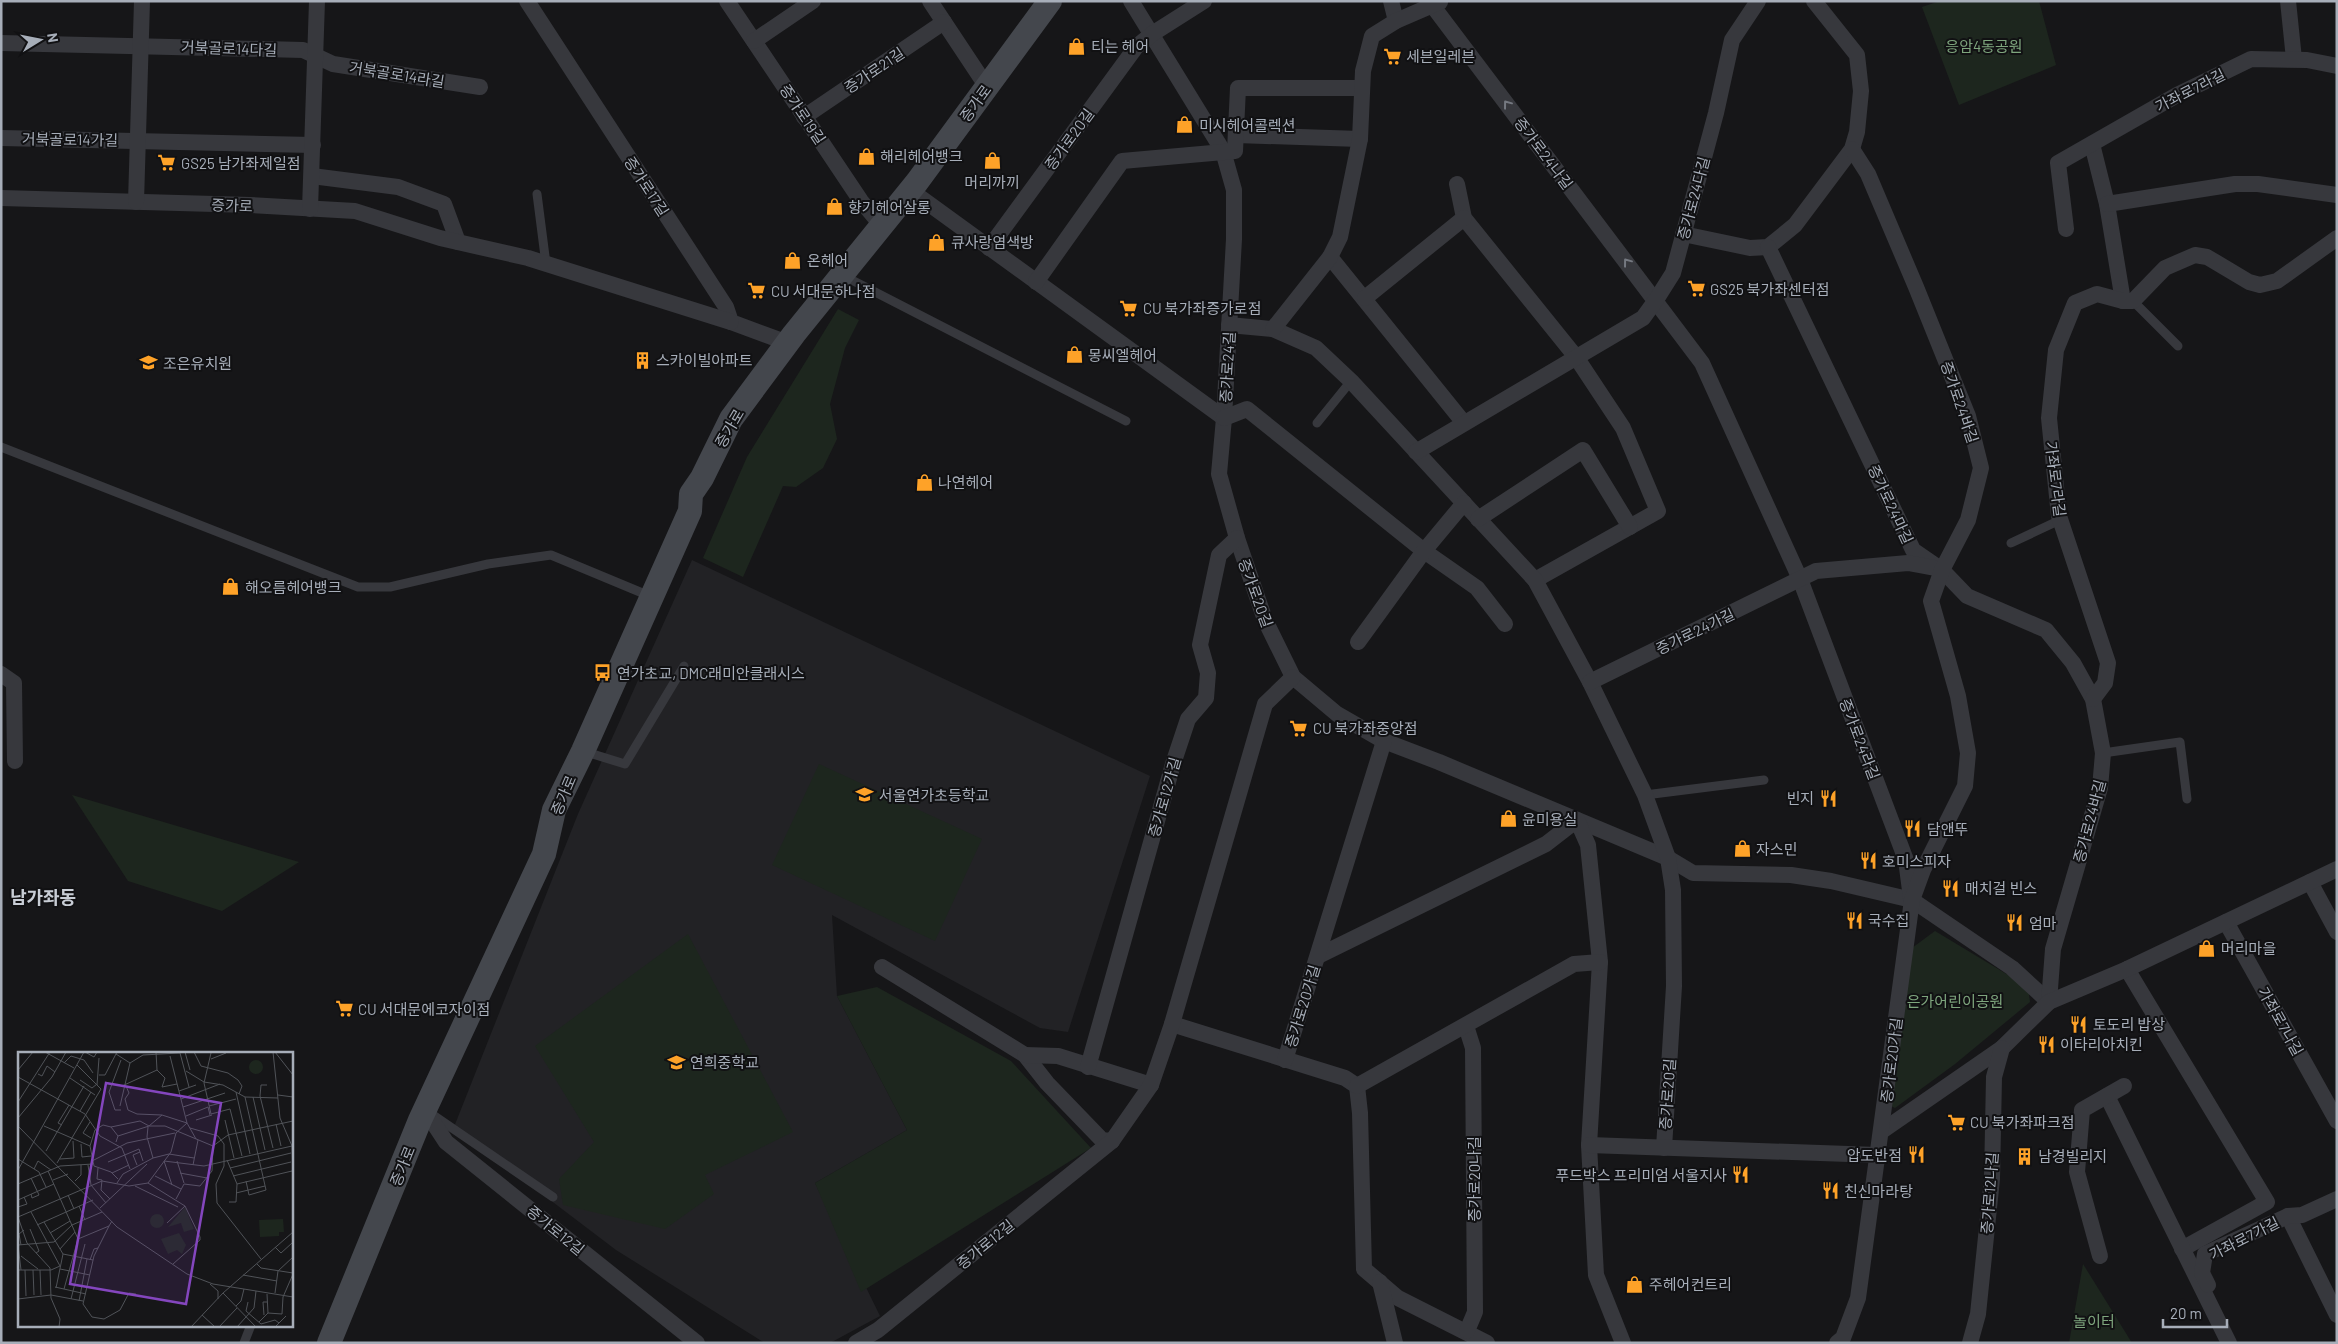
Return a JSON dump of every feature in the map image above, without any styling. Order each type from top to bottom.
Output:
[{"type":"main road","name":"증가로","points":[[329,1343],[425,1110],[544,854],[554,810],[583,751],[690,511],[691,494],[702,478],[731,419],[788,343],[910,190],[1050,1]]},
{"type":"street","points":[[136,202],[142,1]]},
{"type":"street","points":[[310,209],[317,1]]},
{"type":"street","name":"증가로17길","points":[[526,1],[726,307],[731,322]]},
{"type":"street","name":"증가로19길","points":[[727,1],[860,200],[881,225]]},
{"type":"street","points":[[754,41],[813,1]]},
{"type":"street","points":[[930,1],[987,87]]},
{"type":"street","name":"증가로24길","points":[[1131,1],[1223,151],[1234,190],[1224,418],[1247,409],[1424,551],[1477,588],[1505,624]]},
{"type":"street","name":"증가로20길","points":[[989,248],[1136,48],[1152,34],[1204,1]]},
{"type":"street","points":[[1391,1],[1396,21]]},
{"type":"street","name":"증가로24다길","points":[[1416,452],[1643,318],[1673,273],[1716,113],[1732,40],[1758,1]]},
{"type":"street","points":[[1683,234],[1750,248],[1768,247],[1795,226],[1852,149],[1857,132],[1861,91],[1857,55],[1814,1]]},
{"type":"street","points":[[2288,1],[2294,59]]},
{"type":"street","name":"증가로24나길","points":[[1273,329],[1330,257],[1340,237],[1360,139],[1363,71],[1372,36],[1396,21],[1437,3],[1656,300]]},
{"type":"street","name":"증가로21길","points":[[804,117],[944,22]]},
{"type":"street","points":[[1,43],[141,46]]},
{"type":"street","name":"거북골로14다길","points":[[141,46],[303,50],[315,57]]},
{"type":"street","name":"거북골로14라길","points":[[315,57],[333,64],[480,87]]},
{"type":"street","name":"가좌로7라길","points":[[2066,229],[2058,163],[2177,95],[2251,59],[2307,60],[2337,66]]},
{"type":"street","points":[[1036,282],[1122,161],[1235,151],[1238,88],[1362,88]]},
{"type":"street","points":[[1236,136],[1360,139]]},
{"type":"street","name":"거북골로14가길","points":[[1,138],[139,141]]},
{"type":"street","points":[[139,141],[313,145]]},
{"type":"street","points":[[2092,144],[2128,301],[2165,268],[2195,255],[2207,257],[2249,282],[2260,285],[2276,280],[2337,238]]},
{"type":"street","name":"증가로24바길","points":[[1852,149],[1868,174],[1916,287],[1968,416],[1981,468],[1968,520],[1942,570],[1967,596],[2046,630],[2072,664],[2093,700],[2103,753],[2100,788],[2054,949],[2049,1002]]},
{"type":"street","points":[[312,176],[398,187],[444,204],[458,242]]},
{"type":"street","points":[[1457,184],[1464,218],[1576,357],[1623,428],[1658,511],[1535,580]]},
{"type":"street","points":[[2107,204],[2235,184],[2258,184],[2337,195]]},
{"type":"street","points":[[910,190],[1224,418]]},
{"type":"street","name":"증가로","points":[[1,198],[355,211],[458,242],[546,264],[731,322]]},
{"type":"street","points":[[1365,298],[1464,218]]},
{"type":"street","name":"증가로24마길","points":[[1768,247],[1912,550],[1942,570]]},
{"type":"street","points":[[1330,257],[1464,423]]},
{"type":"street","name":"가좌로7라길","points":[[2093,700],[2105,683],[2108,663],[2060,520],[2049,418],[2056,350],[2075,303],[2097,294],[2128,301]]},
{"type":"street","name":"증가로24라길","points":[[1656,300],[1702,363],[1800,579],[1906,860],[1912,900]]},
{"type":"street","points":[[731,322],[788,343]]},
{"type":"street","points":[[1229,325],[1273,329],[1316,348],[1351,381],[1535,580],[1590,682],[1645,795],[1668,858]]},
{"type":"street","name":"증가로20길","points":[[1224,418],[1219,474],[1237,538],[1265,620],[1293,677],[1336,714],[1384,741],[1668,858],[1693,874],[1791,875],[1831,881],[1912,900]]},
{"type":"street","points":[[1478,519],[1583,450],[1630,527]]},
{"type":"street","points":[[1358,642],[1424,551],[1464,503]]},
{"type":"street","name":"증가로12가길","points":[[1088,1067],[1173,764],[1188,719],[1206,698],[1208,673],[1200,645],[1219,554],[1237,538]]},
{"type":"street","points":[[1800,579],[1816,571],[1908,562],[1942,570],[1931,601],[1958,696],[1968,753],[1965,786],[1923,870],[1912,900],[2012,968],[2049,1002]]},
{"type":"street","name":"증가로24가길","points":[[1590,682],[1800,579]]},
{"type":"street","points":[[1,674],[14,683],[15,761]]},
{"type":"street","points":[[882,968],[1025,1056],[1047,1083],[1102,1140],[1112,1141],[1151,1084],[1172,1024],[1265,704],[1293,677]]},
{"type":"street","name":"증가로20가길","points":[[1357,1086],[1345,1078],[1286,1060],[1384,741]]},
{"type":"street","points":[[1318,956],[1546,844],[1577,820],[1588,845],[1600,962],[1589,1145],[1596,1275],[1623,1343]]},
{"type":"street","name":"증가로20길","points":[[1668,858],[1672,890],[1674,986],[1664,1148],[1877,1155]]},
{"type":"street","points":[[2002,1048],[2049,1002],[2127,969],[2337,870]]},
{"type":"street","points":[[2310,882],[2337,932]]},
{"type":"street","name":"증가로20가길","points":[[1843,1341],[1858,1298],[1912,900]]},
{"type":"street","name":"가좌로7나길","points":[[2226,922],[2337,1121]]},
{"type":"street","points":[[1487,1343],[1467,1331],[1398,1298],[1364,1268],[1360,1112],[1357,1086],[1574,964],[1600,962]]},
{"type":"street","points":[[2127,969],[2268,1202],[2182,1249]]},
{"type":"street","points":[[1172,1024],[1286,1060]]},
{"type":"street","name":"증가로20나길","points":[[1466,1026],[1473,1048],[1475,1302],[1475,1312],[1467,1331]]},
{"type":"street","name":"증가로20가길","points":[[1882,1131],[2002,1048]]},
{"type":"street","name":"증가로12나길","points":[[1970,1343],[1978,1314],[1992,1179],[1994,1077],[2002,1048]]},
{"type":"street","points":[[1025,1056],[1058,1056],[1088,1067],[1151,1084]]},
{"type":"street","points":[[2100,1256],[2077,1172],[2082,1110],[2124,1086]]},
{"type":"street","points":[[2107,1096],[2228,1343]]},
{"type":"street","name":"증가로12길","points":[[425,1110],[446,1142],[697,1343]]},
{"type":"street","name":"증가로12길","points":[[856,1343],[878,1330],[1112,1141]]},
{"type":"street","points":[[1589,1145],[1664,1148]]},
{"type":"street","name":"가좌로7가길","points":[[2238,1343],[2202,1273],[2205,1254],[2288,1216],[2302,1215],[2337,1199]]},
{"type":"street","name":"가좌로7가길","points":[[2288,1216],[2337,1315]]},
{"type":"street","points":[[1380,1282],[1395,1343]]},
{"type":"lane","points":[[537,194],[546,264]]},
{"type":"lane","points":[[842,275],[1126,421]]},
{"type":"lane","points":[[2128,301],[2178,346]]},
{"type":"lane","points":[[1316,423],[1351,381]]},
{"type":"lane","points":[[1,447],[358,587],[390,587],[488,564],[551,555],[652,597]]},
{"type":"lane","points":[[2011,543],[2060,520]]},
{"type":"lane","points":[[583,751],[625,764],[684,666]]},
{"type":"lane","points":[[2103,753],[2180,742],[2187,799]]},
{"type":"lane","points":[[1645,795],[1764,780]]},
{"type":"lane","points":[[425,1110],[553,1196]]},
{"type":"lane","points":[[244,1343],[251,1326]]},
{"type":"shaded area","points":[[692,560],[1150,776],[1068,1032],[1040,1028],[832,915],[837,996],[907,1130],[815,1183],[880,1316],[830,1343],[765,1343],[616,1250],[454,1127],[578,814]]},
{"type":"green space","name":"응암4동공원","points":[[1940,1],[2039,1],[2056,65],[1959,105],[1922,7]]},
{"type":"green space","points":[[838,309],[859,320],[845,348],[830,404],[837,439],[823,468],[796,487],[783,486],[743,577],[703,558],[747,457]]},
{"type":"green space","points":[[819,764],[982,839],[935,941],[772,865]]},
{"type":"green space","points":[[72,795],[299,862],[222,911],[128,881]]},
{"type":"green space","name":"은가어린이공원","points":[[1935,931],[2028,987],[2030,1002],[1955,1064],[1895,1108],[1889,1105],[1912,948]]},
{"type":"green space","points":[[688,934],[793,1132],[705,1175],[714,1194],[665,1229],[563,1205],[559,1179],[594,1142],[535,1046]]},
{"type":"green space","points":[[877,987],[1011,1061],[1091,1148],[861,1292],[815,1183],[907,1130],[837,996]]},
{"type":"green space","name":"놀이터","points":[[2083,1264],[2132,1343],[2069,1343]]},
{"type":"place","name":"티는 헤어","points":[[1077,46]]},
{"type":"place","name":"세븐일레븐","points":[[1392,56]]},
{"type":"place","name":"미시헤어콜렉션","points":[[1185,125]]},
{"type":"place","name":"해리헤어뱅크","points":[[866,156]]},
{"type":"place","name":"머리까끼","points":[[992,161]]},
{"type":"place","name":"GS25 남가좌제일점","points":[[167,163]]},
{"type":"place","name":"향기헤어살롱","points":[[834,207]]},
{"type":"place","name":"큐사랑염색방","points":[[937,242]]},
{"type":"place","name":"온헤어","points":[[793,260]]},
{"type":"place","name":"GS25 북가좌센터점","points":[[1696,289]]},
{"type":"place","name":"CU 서대문하나점","points":[[757,291]]},
{"type":"place","name":"CU 북가좌증가로점","points":[[1129,308]]},
{"type":"place","name":"몽씨엘헤어","points":[[1074,355]]},
{"type":"place","name":"스카이빌아파트","points":[[642,360]]},
{"type":"place","name":"조은유치원","points":[[149,363]]},
{"type":"place","name":"나연헤어","points":[[924,482]]},
{"type":"place","name":"해오름헤어뱅크","points":[[231,587]]},
{"type":"place","name":"연가초교, DMC래미안클래시스","points":[[603,673]]},
{"type":"place","name":"CU 북가좌중앙점","points":[[1299,728]]},
{"type":"place","name":"서울연가초등학교","points":[[865,795]]},
{"type":"place","name":"빈지","points":[[1828,798]]},
{"type":"place","name":"윤미용실","points":[[1508,819]]},
{"type":"place","name":"담앤뚜","points":[[1913,829]]},
{"type":"place","name":"자스민","points":[[1742,849]]},
{"type":"place","name":"호미스피자","points":[[1868,861]]},
{"type":"place","name":"매치걸 빈스","points":[[1951,888]]},
{"type":"place","name":"국수집","points":[[1854,920]]},
{"type":"place","name":"엄마","points":[[2015,923]]},
{"type":"place","name":"머리마을","points":[[2207,948]]},
{"type":"place","name":"CU 서대문에코자이점","points":[[344,1009]]},
{"type":"place","name":"토도리 밥상","points":[[2079,1024]]},
{"type":"place","name":"이타리아치킨","points":[[2046,1044]]},
{"type":"place","name":"연희중학교","points":[[676,1062]]},
{"type":"place","name":"CU 북가좌파크점","points":[[1956,1122]]},
{"type":"place","name":"압도반점","points":[[1916,1155]]},
{"type":"place","name":"남경빌리지","points":[[2024,1156]]},
{"type":"place","name":"푸드박스 프리미엄 서울지사","points":[[1741,1175]]},
{"type":"place","name":"친신마라탕","points":[[1830,1191]]},
{"type":"place","name":"주헤어컨트리","points":[[1635,1284]]},
{"type":"district","name":"남가좌동","points":[[43,897]]}]
